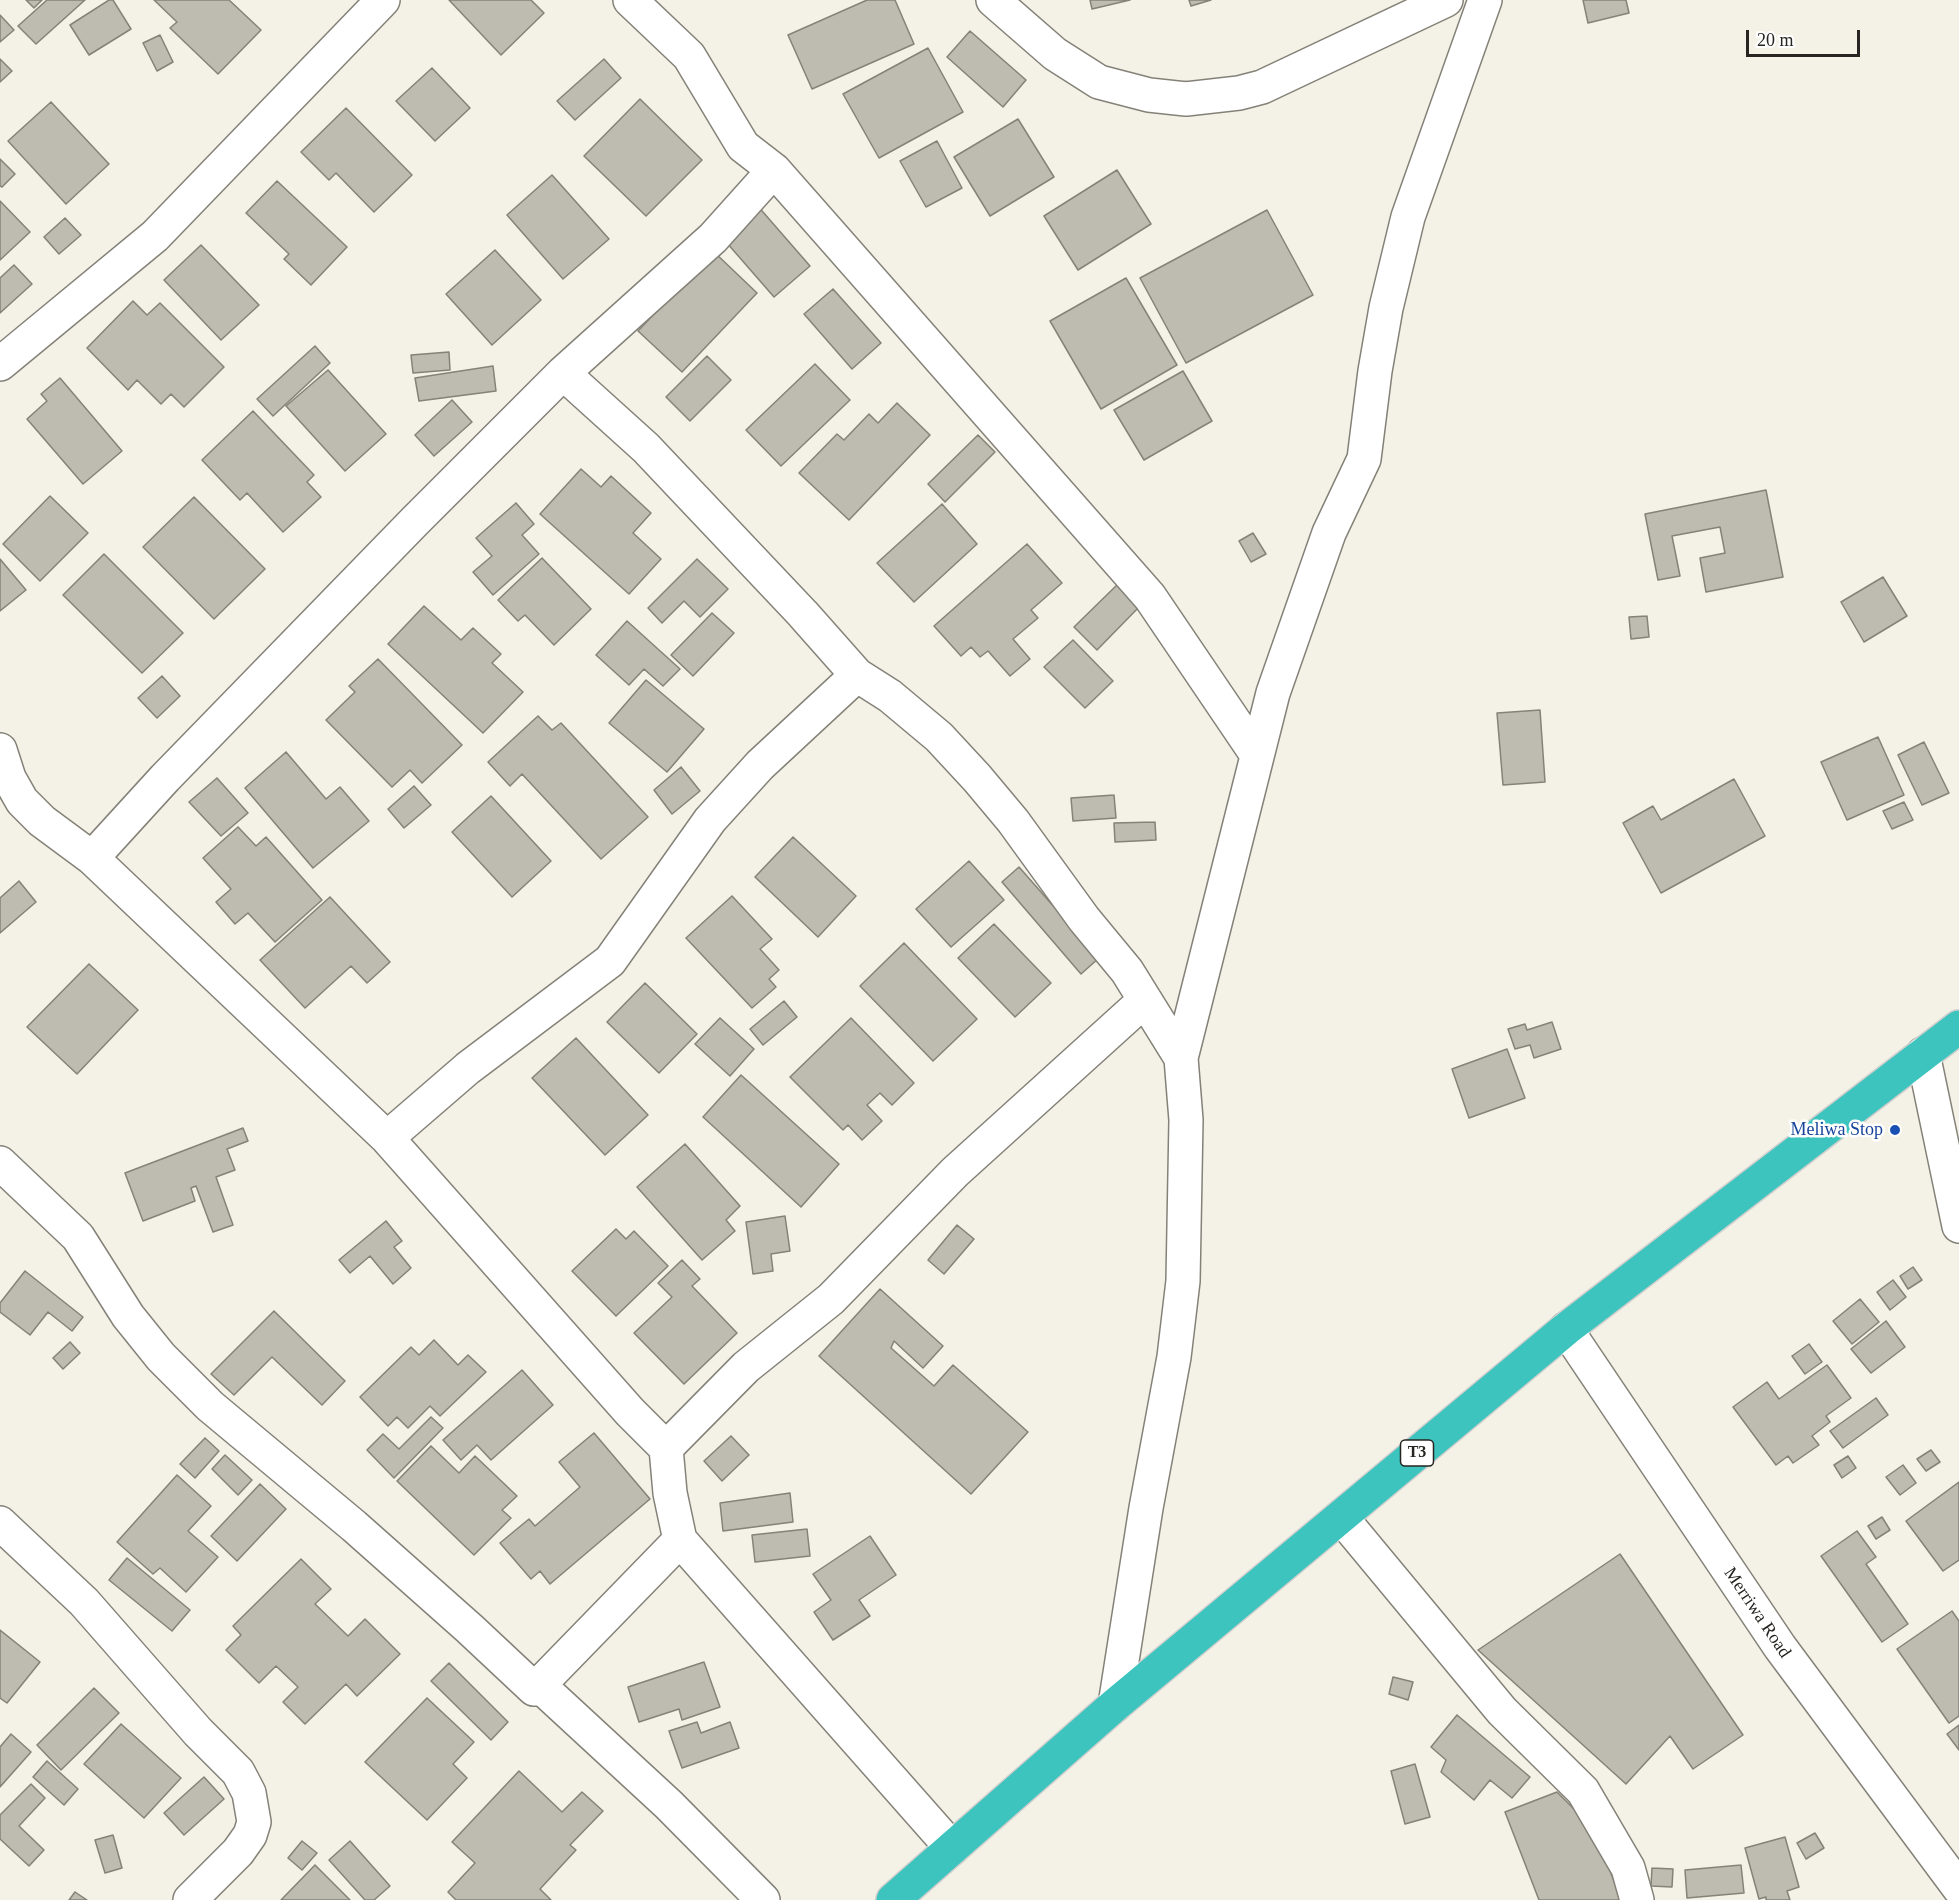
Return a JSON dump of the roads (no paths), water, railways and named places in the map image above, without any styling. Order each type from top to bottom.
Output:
[{"type":"highway","name":"T3","points":[[893,1900],[1115,1705],[1566,1329],[1959,1027]]},
{"type":"street","points":[[0,363],[154,236],[382,0]]},
{"type":"street","points":[[630,0],[689,56],[743,146],[774,170],[1150,597],[1257,755]]},
{"type":"street","points":[[993,0],[1055,54],[1099,82],[1149,95],[1186,99],[1239,93],[1262,87],[1446,0]]},
{"type":"street","points":[[1115,1705],[1146,1508],[1173,1367],[1183,1281],[1186,1120],[1181,1058],[1273,693],[1329,533],[1364,459],[1375,371],[1386,308],[1408,218],[1485,0]]},
{"type":"street","points":[[92,858],[165,778],[415,520],[563,373],[713,238],[774,170]]},
{"type":"street","points":[[563,373],[646,448],[857,675],[890,696],[939,737],[977,778],[1013,821],[1084,919],[1127,971],[1181,1058]]},
{"type":"street","points":[[387,1138],[468,1068],[610,961],[710,820],[760,765],[857,675]]},
{"type":"street","points":[[0,750],[9,778],[22,801],[42,821],[92,858],[387,1138],[630,1412],[666,1448],[670,1493],[680,1540],[952,1848]]},
{"type":"street","points":[[666,1448],[746,1367],[831,1299],[955,1172],[1145,1000]]},
{"type":"street","points":[[1923,1054],[1959,1226]]},
{"type":"street","points":[[0,1163],[78,1237],[128,1316],[161,1357],[210,1406],[363,1534],[534,1689],[680,1540]]},
{"type":"street","name":"Merriwa Road","points":[[1566,1329],[1780,1647],[1959,1888]]},
{"type":"street","points":[[1341,1516],[1502,1711],[1583,1791],[1628,1868],[1637,1900]]},
{"type":"street","points":[[0,1523],[84,1602],[198,1732],[238,1772],[249,1793],[254,1822],[250,1834],[238,1852],[190,1900]]},
{"type":"street","points":[[539,1685],[669,1805],[763,1900]]},
{"type":"place","name":"Meliwa Stop","points":[[1895,1130]]}]
